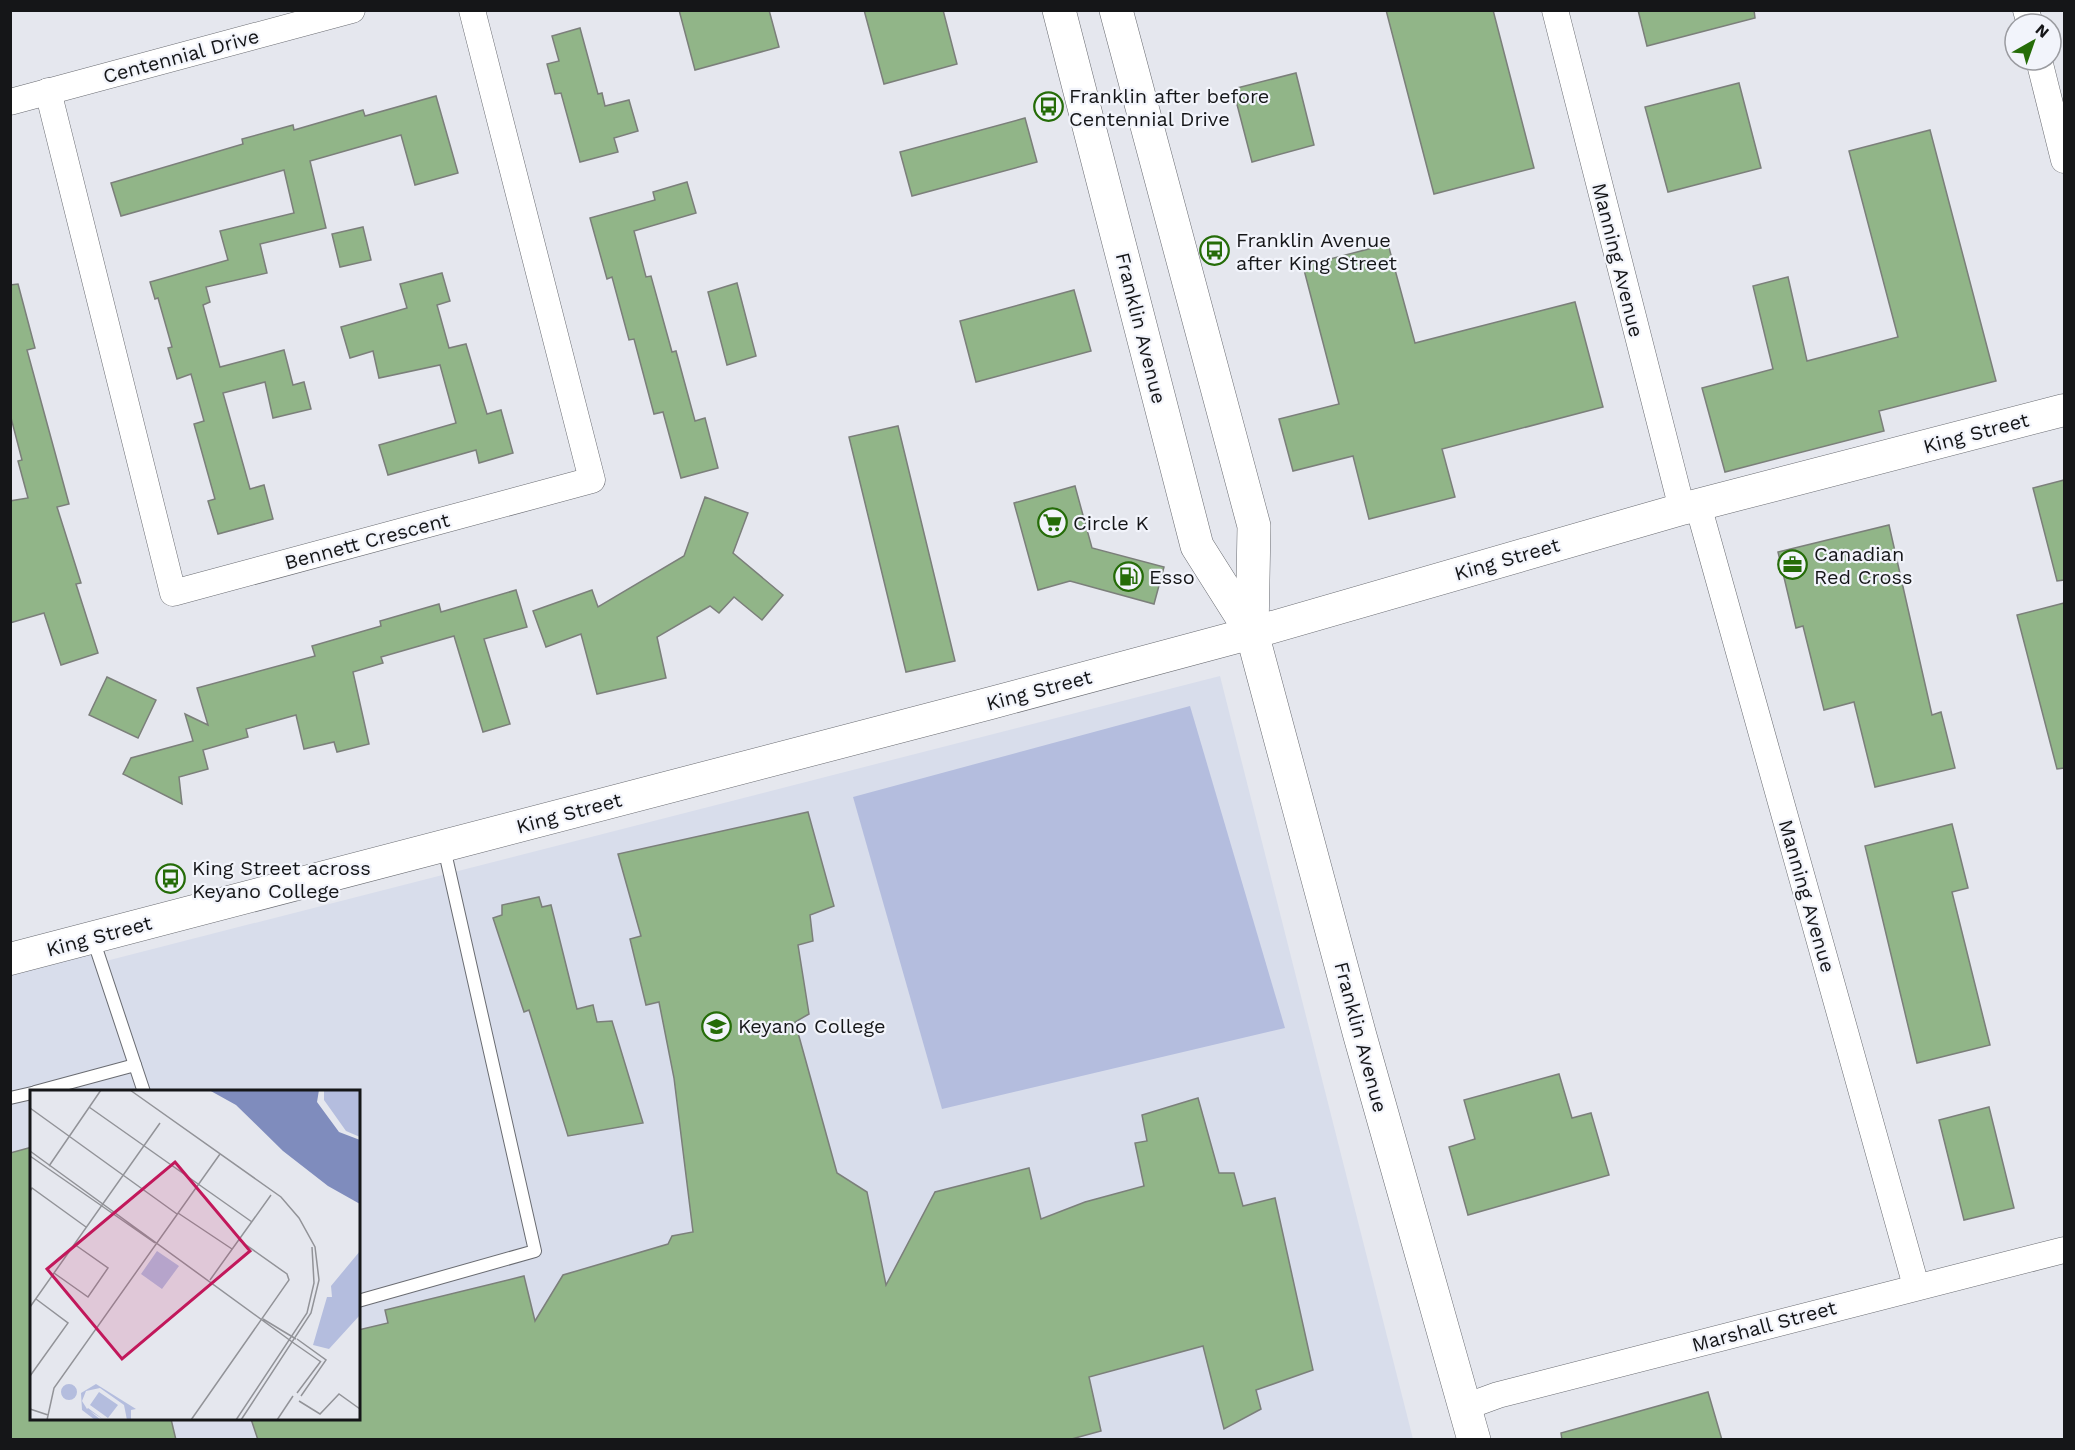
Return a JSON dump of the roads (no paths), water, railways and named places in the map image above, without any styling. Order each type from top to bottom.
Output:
[{"type":"main road","name":"Franklin Avenue","points":[[1059,10],[1197,546],[1252,633]]},
{"type":"main road","name":"Franklin Avenue","points":[[1116,10],[1254,526],[1252,633],[1360,1036],[1474,1440]]},
{"type":"street","name":"Centennial Drive","points":[[10,102],[352,10]]},
{"type":"street","name":"Bennett Crescent","points":[[48,92],[173,593],[592,480],[472,10]]},
{"type":"street","name":"Manning Avenue","points":[[1555,10],[1690,507],[1916,1286]]},
{"type":"street","points":[[2042,72],[2064,160]]},
{"type":"street","name":"King Street","points":[[10,959],[1252,633],[1690,507],[2064,410]]},
{"type":"street","name":"Marshall Street","points":[[1465,1407],[1498,1395],[1916,1286],[2063,1257]]},
{"type":"lane","points":[[360,1300],[535,1251],[444,846]]},
{"type":"lane","points":[[93,938],[143,1090]]},
{"type":"lane","points":[[41,1090],[135,1065]]},
{"type":"lane","points":[[10,1098],[30,1093]]},
{"type":"place","name":"Franklin after before Centennial Drive","points":[[1048,107]]},
{"type":"place","name":"Franklin Avenue after King Street","points":[[1215,251]]},
{"type":"place","name":"Circle K","points":[[1052,523]]},
{"type":"place","name":"Canadian Red Cross","points":[[1793,565]]},
{"type":"place","name":"Esso","points":[[1128,577]]},
{"type":"place","name":"King Street across Keyano College","points":[[171,879]]},
{"type":"place","name":"Keyano College","points":[[717,1026]]}]
